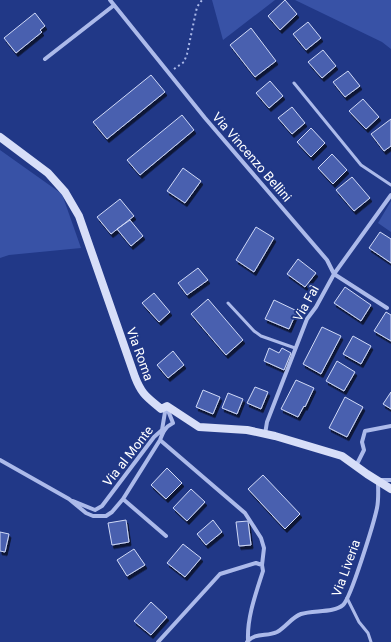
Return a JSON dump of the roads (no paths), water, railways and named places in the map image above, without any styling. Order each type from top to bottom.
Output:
[{"type":"street","name":"Via Vincenzo Bellini","points":[[110,0],[113,6],[205,118],[327,260],[334,274],[387,308]]},
{"type":"street","points":[[45,59],[113,6]]},
{"type":"street","name":"Via Roma","points":[[0,137],[48,173],[65,192],[79,216],[140,390],[161,409],[166,406],[199,427],[247,430],[293,440],[342,456],[391,489]]},
{"type":"street","name":"Via Faì","points":[[265,434],[267,422],[307,319],[316,307],[334,274],[391,195]]},
{"type":"street","name":"Via al Monte","points":[[0,460],[69,500],[86,513],[93,516],[106,516],[112,512],[123,499],[160,440],[163,432],[167,426],[173,423],[166,406]]},
{"type":"street","name":"Via al Monte","points":[[69,500],[96,510],[102,506],[154,437],[162,430],[166,406]]},
{"type":"street","points":[[356,466],[364,450],[362,442],[365,431],[391,426]]},
{"type":"street","points":[[160,440],[245,512],[261,538],[264,548],[262,565],[263,571],[252,606],[247,641]]},
{"type":"street","points":[[378,480],[391,480]]},
{"type":"street","name":"Via Liveria","points":[[247,641],[260,634],[272,634],[279,631],[301,614],[336,608],[343,605],[347,598],[378,507],[378,480]]},
{"type":"street","name":"Via al Monte","points":[[123,499],[166,536]]},
{"type":"street","name":"Via al Monte","points":[[101,517],[102,506]]},
{"type":"street","points":[[158,642],[220,574],[256,563],[262,565]]},
{"type":"lane","points":[[294,82],[361,165],[391,185]]},
{"type":"lane","points":[[228,303],[260,336],[295,348]]},
{"type":"lane","points":[[347,598],[359,622],[368,633],[371,642]]}]
